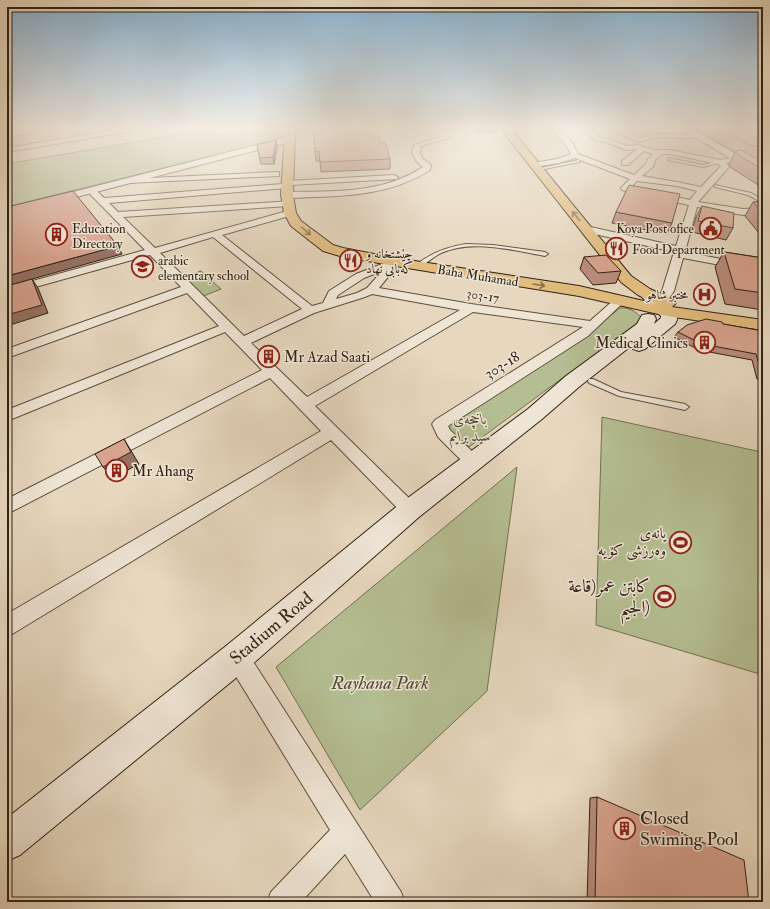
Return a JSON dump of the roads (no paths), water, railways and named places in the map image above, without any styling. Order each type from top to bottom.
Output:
[{"type":"main road","points":[[286,193],[287,171]]},
{"type":"main road","points":[[541,171],[640,298],[669,312],[763,325]]},
{"type":"main road","name":"Baha Muhamad","points":[[286,193],[296,223],[328,248],[340,252],[418,266],[578,291],[620,300],[640,298]]},
{"type":"main road","points":[[578,291],[605,294],[617,290],[624,285],[626,279]]},
{"type":"main road","points":[[535,414],[591,381],[669,312]]},
{"type":"main road","points":[[535,414],[573,382],[644,327],[669,312],[763,320]]},
{"type":"main road","name":"Stadium Road","points":[[7,842],[238,657],[410,510],[535,414]]},
{"type":"street","points":[[7,212],[161,171]]},
{"type":"street","points":[[102,201],[371,190],[396,184],[422,171]]},
{"type":"street","points":[[617,171],[636,178],[671,182],[702,190]]},
{"type":"street","points":[[643,171],[626,188],[693,204],[743,212],[763,211]]},
{"type":"street","points":[[669,312],[668,291],[693,204],[702,190],[721,171]]},
{"type":"street","points":[[115,215],[414,176]]},
{"type":"street","points":[[128,181],[286,193]]},
{"type":"street","points":[[91,190],[410,510]]},
{"type":"street","points":[[7,292],[215,234],[286,193]]},
{"type":"street","points":[[586,229],[679,252],[763,270]]},
{"type":"street","points":[[215,234],[310,310]]},
{"type":"street","points":[[242,342],[310,310],[361,295],[371,290],[395,262]]},
{"type":"street","points":[[328,304],[334,293],[360,276],[395,262]]},
{"type":"street","points":[[7,354],[189,288]]},
{"type":"street","name":"303-17","points":[[371,290],[471,308],[592,325]]},
{"type":"street","name":"303-18","points":[[472,461],[443,433],[440,424],[584,333],[620,300]]},
{"type":"street","points":[[305,404],[471,308]]},
{"type":"street","points":[[7,416],[227,326]]},
{"type":"street","points":[[7,507],[272,371]]},
{"type":"street","points":[[7,626],[332,432]]},
{"type":"street","points":[[238,657],[392,902]]},
{"type":"street","points":[[282,902],[347,832]]},
{"type":"lane","points":[[716,186],[749,194],[763,202]]},
{"type":"lane","points":[[418,266],[442,251],[459,246],[480,246],[545,254]]},
{"type":"lane","points":[[591,381],[619,394],[685,407]]},
{"type":"place","name":"Koya Post ofice","points":[[710,228]]},
{"type":"place","name":"Education Directory","points":[[57,235]]},
{"type":"place","name":"Food Department","points":[[617,249]]},
{"type":"place","name":"چێشتخانە و کەبابی نھاد","points":[[351,260]]},
{"type":"place","name":"arabic elementary school","points":[[142,267]]},
{"type":"place","name":"مختبر شاهو","points":[[704,294]]},
{"type":"place","name":"Medical Clinics","points":[[704,343]]},
{"type":"place","name":"Mr Azad Saati","points":[[268,357]]},
{"type":"place","name":"Mr Ahang","points":[[117,471]]},
{"type":"place","name":"یانه‌ی وه‌رزشی كۆیه‌","points":[[681,542]]},
{"type":"place","name":"كابتن عمر(قاعة الجيم)","points":[[665,596]]},
{"type":"place","name":"Closed Swiming Pool","points":[[625,828]]},
{"type":"park label","name":"باخچه‌ی سید برایم","points":[[470,428]]},
{"type":"park label","name":"Rayhana Park","points":[[380,683]]}]
